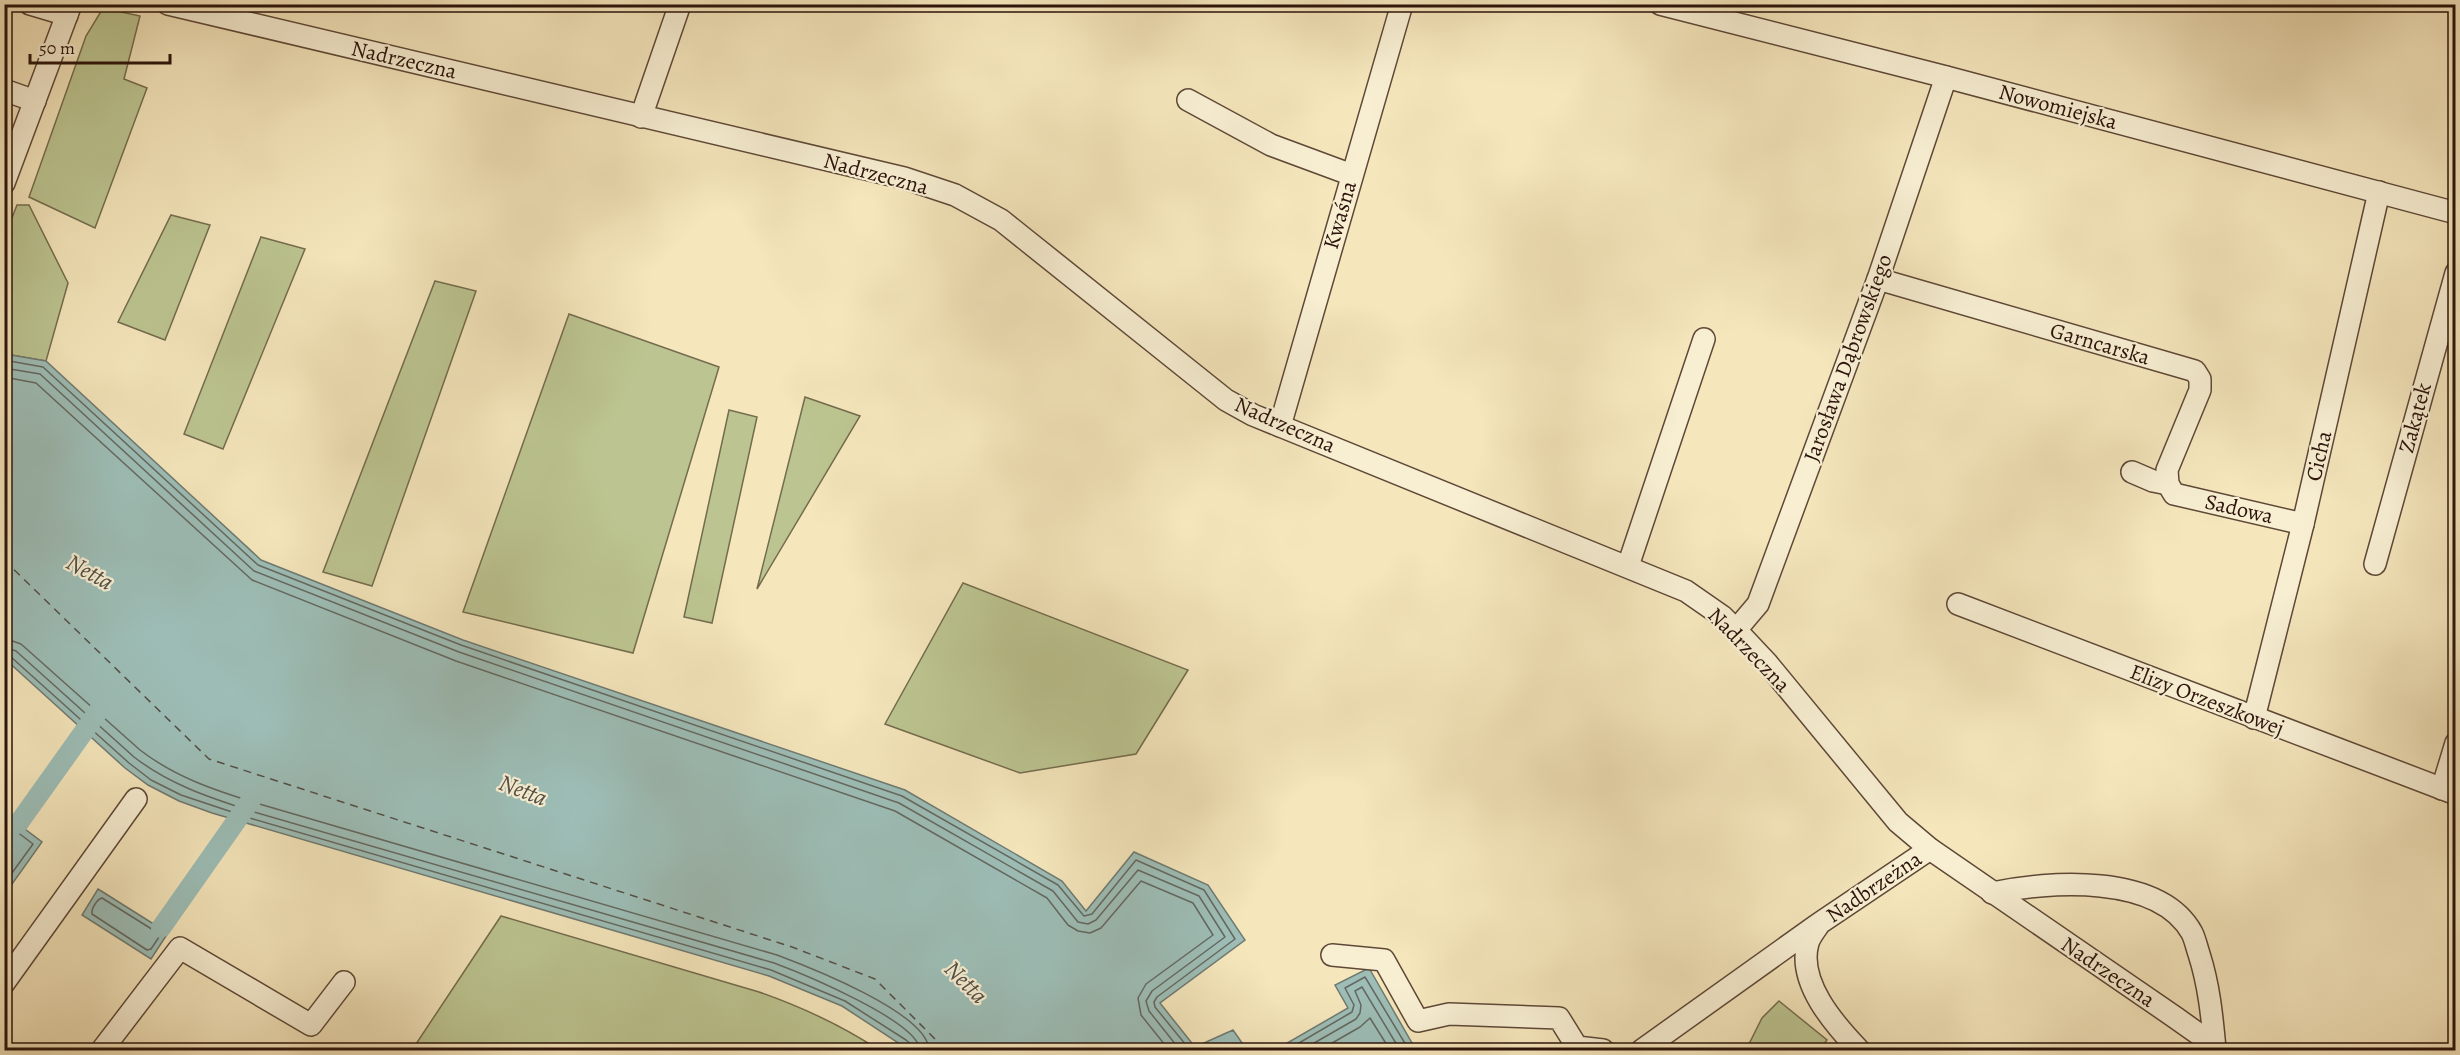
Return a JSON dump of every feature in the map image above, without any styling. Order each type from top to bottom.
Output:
[{"type":"street","points":[[4,183],[69,10],[30,4]]},
{"type":"street","name":"Nadrzeczna","points":[[168,4],[904,178],[955,195],[1001,220],[1226,400],[1252,415],[1686,591],[1722,616],[1767,663],[1898,822],[1930,849],[2176,1018],[2216,1050]]},
{"type":"street","points":[[641,117],[680,4]]},
{"type":"street","name":"Kwaśna","points":[[1280,426],[1402,4]]},
{"type":"street","name":"Nowomiejska","points":[[1660,4],[1946,77],[2456,213]]},
{"type":"street","name":"Jarosława Dąbrowskiego","points":[[1736,630],[1758,604],[1878,279],[1946,77]]},
{"type":"street","points":[[4,90],[35,101]]},
{"type":"street","points":[[1188,100],[1271,145],[1352,175]]},
{"type":"street","name":"Cicha","points":[[2254,718],[2303,524],[2379,192]]},
{"type":"street","name":"Zakątek","points":[[2376,564],[2456,273]]},
{"type":"street","name":"Garncarska","points":[[1878,279],[2195,371],[2200,379],[2200,390],[2167,470],[2171,489]]},
{"type":"street","points":[[1628,566],[1704,339]]},
{"type":"street","name":"Sadowa","points":[[2132,472],[2171,489],[2303,524]]},
{"type":"street","name":"Elizy Orzeszkowej","points":[[1958,604],[2449,792]]},
{"type":"street","points":[[2449,792],[2456,743]]},
{"type":"street","points":[[4,983],[136,799]]},
{"type":"street","name":"Nadbrzeżna","points":[[1859,1050],[1831,1015],[1808,977],[1806,958],[1809,941],[1820,923],[1930,849]]},
{"type":"street","points":[[1992,892],[2064,884],[2106,887],[2138,894],[2169,907],[2192,932],[2207,981],[2216,1050]]},
{"type":"street","points":[[1642,1050],[1820,923]]},
{"type":"street","points":[[102,1050],[180,948],[311,1025],[344,982]]},
{"type":"street","points":[[1332,955],[1384,960],[1418,1021],[1449,1014],[1559,1018],[1577,1047],[1603,1050]]},
{"type":"green space","points":[[103,8],[140,16],[124,79],[147,88],[95,228],[29,197],[86,36]]},
{"type":"green space","points":[[17,205],[29,205],[68,283],[46,361],[5,354],[4,238]]},
{"type":"green space","points":[[171,215],[210,225],[165,340],[118,322]]},
{"type":"green space","points":[[261,237],[305,249],[223,449],[184,434]]},
{"type":"green space","points":[[435,281],[476,291],[372,586],[323,572]]},
{"type":"green space","points":[[569,314],[719,367],[633,653],[463,612]]},
{"type":"green space","points":[[805,397],[860,416],[757,589]]},
{"type":"green space","points":[[729,410],[757,417],[712,623],[684,617]]},
{"type":"green space","points":[[963,583],[1188,670],[1136,754],[1020,773],[885,724]]},
{"type":"green space","points":[[501,916],[759,992],[821,1017],[879,1050],[412,1050]]},
{"type":"green space","points":[[1779,1001],[1827,1040],[1820,1050],[1746,1050],[1762,1018]]},
{"type":"water","name":"Netta","points":[[5,354],[46,361],[261,560],[463,640],[905,790],[1062,881],[1086,911],[1134,852],[1208,885],[1245,940],[1160,1003],[1195,1047],[1233,1030],[1247,1050],[909,1050],[842,1006],[769,976],[212,813],[179,801],[148,785],[125,768],[5,659]]},
{"type":"water","points":[[5,814],[42,842],[5,894]]},
{"type":"water","points":[[98,889],[168,933],[151,959],[82,915]]},
{"type":"water","points":[[1369,968],[1416,1050],[1275,1050],[1348,1008],[1335,985]]},
{"type":"waterway","points":[[18,824],[100,709]]},
{"type":"waterway","points":[[161,928],[251,800]]},
{"type":"ferry route","points":[[4,560],[209,759],[792,947],[875,979],[946,1050]]}]
